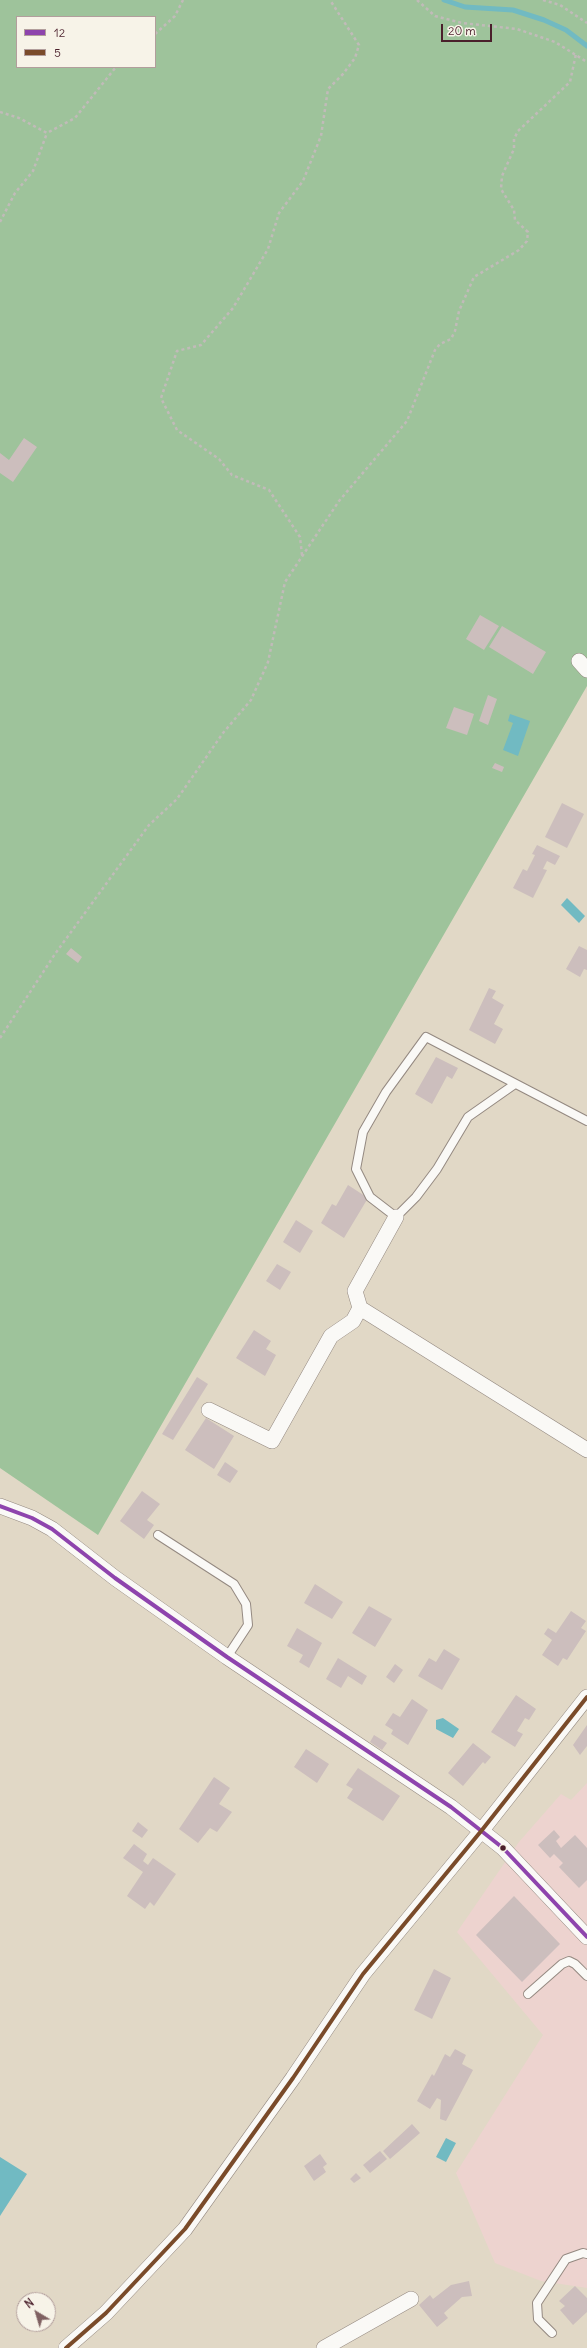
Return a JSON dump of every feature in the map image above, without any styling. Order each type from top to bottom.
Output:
[{"type":"street","points":[[396,1217],[355,1291],[360,1308],[587,1450]]},
{"type":"street","points":[[209,1410],[272,1441],[331,1336],[353,1321],[360,1308]]},
{"type":"street","points":[[0,1506],[32,1518],[52,1529],[115,1578],[227,1658],[451,1807],[503,1848],[587,1937]]},
{"type":"street","points":[[66,2348],[106,2313],[185,2228],[293,2078],[363,1974],[482,1830],[587,1697]]},
{"type":"street","points":[[324,2348],[411,2299]]},
{"type":"lane","points":[[515,1084],[468,1117],[437,1169],[416,1197],[396,1217],[370,1197],[356,1169],[363,1132],[386,1092],[426,1037],[587,1121]]},
{"type":"lane","points":[[158,1535],[234,1584],[246,1604],[248,1625],[227,1658]]},
{"type":"lane","points":[[528,1994],[562,1964],[569,1961],[575,1964],[587,1976]]},
{"type":"lane","points":[[552,2333],[538,2320],[537,2303],[566,2259],[584,2253],[587,2254]]},
{"type":"path","points":[[156,33],[175,16],[183,0]]},
{"type":"path","points":[[302,556],[300,537],[269,490],[232,475],[219,459],[177,430],[161,398],[177,352],[201,345],[233,308],[268,249],[279,212],[304,181],[321,136],[328,89],[343,74],[355,58],[359,45],[330,0]]},
{"type":"path","points":[[417,0],[435,16],[462,23],[517,29],[555,42],[587,62]]},
{"type":"path","points":[[543,0],[560,5],[587,23]]},
{"type":"path","points":[[0,1038],[55,954],[149,825],[177,799],[223,733],[251,700],[268,662],[285,582],[340,501],[375,456],[394,438],[407,420],[435,350],[440,344],[451,339],[455,331],[459,311],[474,277],[519,250],[527,241],[528,232],[515,220],[514,210],[501,189],[502,176],[514,149],[514,139],[518,130],[570,82],[576,54]]},
{"type":"path","points":[[0,222],[15,193],[33,171],[46,133],[74,118],[115,68]]},
{"type":"path","points":[[0,112],[19,118],[46,133]]},
{"type":"shaded area","points":[[587,1783],[587,2288],[541,2281],[495,2263],[456,2173],[543,2035],[457,1932],[519,1842],[561,1794],[571,1800]]},
{"type":"green space","points":[[0,0],[587,0],[587,686],[98,1535],[0,1468]]},
{"type":"water","points":[[510,714],[530,721],[518,756],[503,750],[513,723],[508,721]]},
{"type":"water","points":[[567,898],[585,916],[579,923],[561,905]]},
{"type":"water","points":[[443,1718],[459,1729],[453,1738],[436,1729],[436,1720]]},
{"type":"water","points":[[446,2138],[456,2143],[446,2162],[436,2157]]},
{"type":"water","points":[[0,2157],[27,2174],[0,2216]]},
{"type":"building","points":[[24,438],[37,447],[13,482],[0,473],[0,453],[9,460]]},
{"type":"building","points":[[480,615],[499,626],[484,650],[466,639]]},
{"type":"building","points":[[502,626],[546,652],[533,674],[489,647]]},
{"type":"building","points":[[488,695],[497,699],[488,725],[479,721]]},
{"type":"building","points":[[454,707],[474,714],[467,735],[446,728]]},
{"type":"building","points":[[495,763],[504,767],[502,772],[492,768]]},
{"type":"building","points":[[562,803],[584,814],[567,848],[545,837]]},
{"type":"building","points":[[537,845],[560,856],[555,865],[547,861],[543,869],[547,870],[533,898],[513,888],[523,869],[527,871],[535,855],[532,854]]},
{"type":"building","points":[[579,946],[587,950],[587,970],[584,969],[580,977],[566,969]]},
{"type":"building","points":[[71,948],[82,957],[78,963],[66,954]]},
{"type":"building","points":[[489,988],[496,991],[492,998],[504,1005],[494,1024],[503,1029],[495,1044],[469,1030]]},
{"type":"building","points":[[436,1057],[458,1068],[452,1079],[447,1076],[432,1104],[415,1094]]},
{"type":"building","points":[[348,1185],[368,1198],[344,1238],[321,1223],[332,1204],[336,1206]]},
{"type":"building","points":[[296,1220],[313,1231],[300,1253],[283,1242]]},
{"type":"building","points":[[277,1264],[291,1272],[280,1290],[266,1281]]},
{"type":"building","points":[[254,1330],[271,1341],[266,1349],[276,1355],[265,1376],[236,1358]]},
{"type":"building","points":[[197,1377],[208,1384],[173,1440],[162,1434]]},
{"type":"building","points":[[206,1418],[234,1436],[214,1469],[185,1450]]},
{"type":"building","points":[[225,1462],[238,1471],[230,1483],[217,1475]]},
{"type":"building","points":[[142,1491],[160,1504],[147,1520],[154,1525],[144,1539],[120,1521]]},
{"type":"building","points":[[315,1584],[343,1602],[332,1619],[304,1603]]},
{"type":"building","points":[[369,1606],[392,1619],[375,1647],[352,1633]]},
{"type":"building","points":[[571,1611],[586,1621],[581,1628],[586,1631],[567,1660],[563,1658],[558,1666],[542,1655],[552,1640],[544,1634],[548,1628],[556,1633]]},
{"type":"building","points":[[297,1628],[322,1643],[309,1668],[299,1662],[303,1655],[287,1646]]},
{"type":"building","points":[[444,1649],[460,1659],[442,1690],[418,1676],[429,1658],[436,1662]]},
{"type":"building","points":[[338,1658],[367,1676],[362,1685],[348,1676],[341,1688],[326,1679]]},
{"type":"building","points":[[395,1664],[403,1670],[394,1683],[386,1677]]},
{"type":"building","points":[[516,1695],[536,1709],[529,1720],[525,1718],[517,1731],[523,1734],[515,1747],[491,1732]]},
{"type":"building","points":[[412,1699],[428,1710],[408,1745],[391,1734],[393,1730],[385,1725],[393,1713],[400,1717]]},
{"type":"building","points":[[587,1725],[587,1746],[580,1755],[573,1745]]},
{"type":"building","points":[[374,1735],[387,1743],[382,1750],[370,1742]]},
{"type":"building","points":[[473,1743],[491,1757],[485,1764],[483,1762],[463,1786],[448,1773]]},
{"type":"building","points":[[306,1749],[329,1764],[317,1783],[294,1767]]},
{"type":"building","points":[[358,1768],[400,1796],[383,1821],[347,1798],[353,1789],[346,1785]]},
{"type":"building","points":[[214,1777],[230,1788],[219,1804],[232,1812],[217,1832],[210,1828],[198,1843],[179,1829]]},
{"type":"building","points":[[138,1822],[148,1830],[142,1838],[132,1831]]},
{"type":"building","points":[[554,1830],[560,1837],[556,1841],[561,1848],[575,1835],[587,1848],[587,1880],[579,1888],[559,1867],[563,1863],[554,1854],[550,1858],[538,1845]]},
{"type":"building","points":[[134,1844],[147,1854],[143,1861],[148,1865],[153,1858],[176,1874],[154,1906],[150,1902],[145,1909],[127,1896],[143,1872],[123,1858]]},
{"type":"building","points":[[514,1896],[560,1944],[522,1982],[476,1935]]},
{"type":"building","points":[[434,1969],[451,1978],[432,2019],[414,2010]]},
{"type":"building","points":[[455,2049],[466,2055],[462,2064],[473,2070],[446,2121],[440,2119],[441,2100],[437,2098],[430,2109],[417,2101],[432,2074],[434,2076],[445,2054],[450,2057]]},
{"type":"building","points":[[412,2124],[420,2133],[390,2159],[383,2151]]},
{"type":"building","points":[[380,2151],[387,2159],[370,2173],[363,2165]]},
{"type":"building","points":[[320,2154],[327,2164],[323,2167],[326,2172],[314,2181],[304,2166]]},
{"type":"building","points":[[356,2173],[361,2178],[354,2183],[350,2179]]},
{"type":"building","points":[[469,2281],[472,2296],[462,2297],[444,2313],[448,2318],[437,2327],[419,2305],[430,2295],[433,2299],[451,2285]]},
{"type":"building","points":[[575,2286],[587,2298],[587,2312],[573,2325],[560,2310],[565,2306],[559,2301]]},
{"type":"waterway","points":[[444,0],[465,7],[513,10],[544,20],[566,30],[587,46]]},
{"type":"transit line","name":"12","points":[[0,1506],[32,1518],[52,1529],[115,1578],[227,1657],[451,1807],[503,1848],[587,1937]]},
{"type":"transit line","name":"5","points":[[66,2348],[106,2313],[185,2229],[293,2078],[363,1974],[482,1830],[587,1697]]}]
